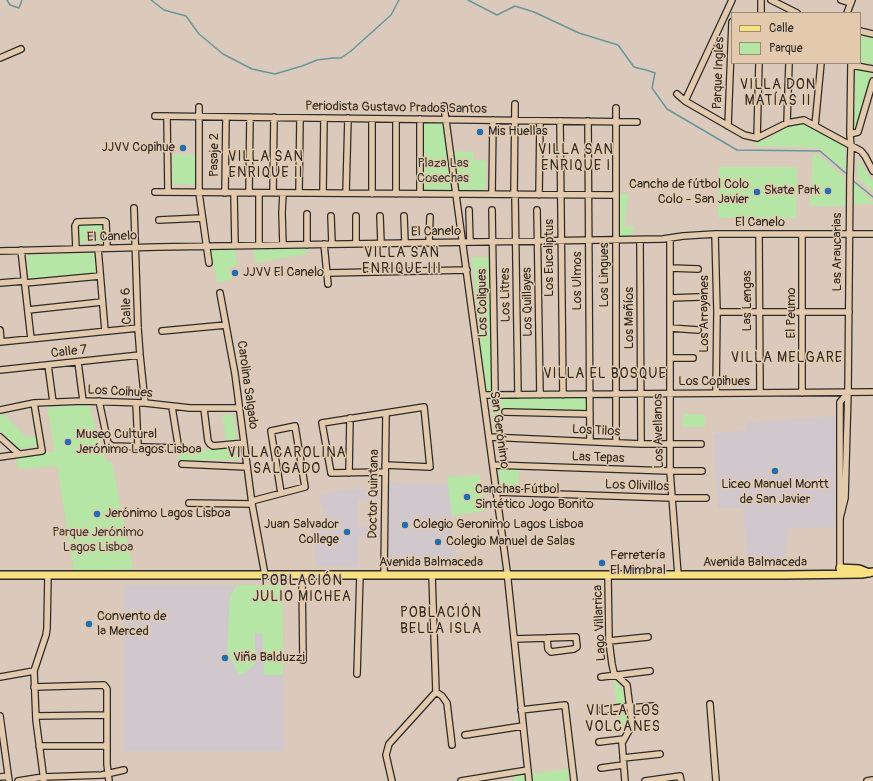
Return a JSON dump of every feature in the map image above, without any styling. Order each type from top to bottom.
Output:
[{"type":"main road","name":"Avenida Balmaceda","points":[[0,575],[784,576],[840,571],[869,574]]},
{"type":"street","points":[[685,101],[732,0]]},
{"type":"street","points":[[760,12],[761,0]]},
{"type":"street","points":[[771,0],[793,12]]},
{"type":"street","points":[[841,0],[851,2],[847,12]]},
{"type":"street","points":[[728,10],[731,14]]},
{"type":"street","points":[[861,31],[873,34]]},
{"type":"street","name":"Parque Inglés","points":[[728,126],[731,48]]},
{"type":"street","points":[[0,58],[22,49]]},
{"type":"street","points":[[757,138],[759,64]]},
{"type":"street","points":[[787,123],[789,64]]},
{"type":"street","points":[[815,126],[821,64]]},
{"type":"street","points":[[851,64],[873,69]]},
{"type":"street","name":"Las Araucarias","points":[[840,571],[840,402],[848,392],[850,171],[852,147],[850,134],[851,64]]},
{"type":"street","points":[[850,134],[858,132],[873,81]]},
{"type":"street","points":[[677,94],[685,101],[744,135],[757,138],[787,123],[804,120],[858,149],[863,154],[873,171]]},
{"type":"street","name":"Los Litres","points":[[515,104],[518,395]]},
{"type":"street","name":"San Gerónimo","points":[[444,106],[507,575],[529,781]]},
{"type":"street","points":[[199,107],[199,192],[209,263]]},
{"type":"street","name":"Los Lingues","points":[[616,108],[616,442]]},
{"type":"street","name":"Periodista Gustavo Prados Santos","points":[[155,116],[637,122]]},
{"type":"street","points":[[167,116],[168,192]]},
{"type":"street","name":"Pasaje 2","points":[[225,193],[226,117]]},
{"type":"street","points":[[249,193],[250,117]]},
{"type":"street","points":[[274,117],[274,193]]},
{"type":"street","points":[[299,193],[300,118]]},
{"type":"street","points":[[323,193],[324,118]]},
{"type":"street","points":[[346,194],[348,118]]},
{"type":"street","points":[[372,118],[372,194]]},
{"type":"street","points":[[396,119],[396,194]]},
{"type":"street","points":[[420,119],[420,194]]},
{"type":"street","points":[[492,194],[493,120]]},
{"type":"street","points":[[539,195],[540,120]]},
{"type":"street","name":"Los Eucaliptus","points":[[560,121],[562,395]]},
{"type":"street","name":"Los Ulmos","points":[[588,121],[590,441]]},
{"type":"street","points":[[155,192],[616,195]]},
{"type":"street","points":[[234,193],[235,246]]},
{"type":"street","points":[[259,193],[259,245]]},
{"type":"street","points":[[283,193],[283,245]]},
{"type":"street","name":"Calle 6","points":[[134,208],[138,328],[145,403]]},
{"type":"street","points":[[469,210],[470,242]]},
{"type":"street","name":"Los Coligues","points":[[492,210],[495,395]]},
{"type":"street","name":"Los Quillayes","points":[[537,210],[540,395]]},
{"type":"street","points":[[307,214],[307,245]]},
{"type":"street","points":[[331,216],[332,244]]},
{"type":"street","points":[[356,216],[356,244]]},
{"type":"street","points":[[380,216],[381,244]]},
{"type":"street","points":[[404,216],[405,243]]},
{"type":"street","points":[[429,243],[430,216]]},
{"type":"street","points":[[159,220],[202,218]]},
{"type":"street","points":[[76,249],[74,226],[77,222],[104,220],[106,222],[106,248]]},
{"type":"street","name":"El Canelo","points":[[0,251],[136,247],[640,240],[715,234],[873,234]]},
{"type":"street","name":"Los Arrayanes","points":[[715,234],[717,312],[716,393]]},
{"type":"street","name":"Las Lengas","points":[[759,234],[760,393]]},
{"type":"street","name":"El Peumo","points":[[802,234],[802,393]]},
{"type":"street","name":"Los Avellanos","points":[[670,238],[670,471],[678,575]]},
{"type":"street","name":"Los Mañíos","points":[[640,240],[641,444]]},
{"type":"street","points":[[324,244],[328,284]]},
{"type":"street","points":[[98,248],[105,331]]},
{"type":"street","points":[[21,250],[31,339]]},
{"type":"street","points":[[670,268],[698,269]]},
{"type":"street","points":[[327,273],[467,270]]},
{"type":"street","points":[[0,283],[100,276]]},
{"type":"street","name":"Carolina Salgado","points":[[220,293],[235,374],[252,502],[265,575]]},
{"type":"street","points":[[670,298],[699,297]]},
{"type":"street","points":[[28,310],[102,302]]},
{"type":"street","points":[[717,312],[849,312]]},
{"type":"street","points":[[162,331],[226,326]]},
{"type":"street","points":[[0,330],[1,342],[138,328]]},
{"type":"street","points":[[670,328],[698,330]]},
{"type":"street","name":"Calle 7","points":[[0,370],[140,355]]},
{"type":"street","points":[[670,358],[693,358]]},
{"type":"street","points":[[78,362],[83,401]]},
{"type":"street","points":[[48,365],[53,402]]},
{"type":"street","name":"Los Copihues","points":[[484,395],[873,392]]},
{"type":"street","name":"Los Coihues","points":[[0,410],[34,403],[83,401],[145,403],[172,407],[204,409],[239,408]]},
{"type":"street","points":[[99,401],[108,443],[112,446],[176,448],[178,444],[172,407]]},
{"type":"street","points":[[0,457],[42,451],[34,403]]},
{"type":"street","points":[[136,403],[138,447]]},
{"type":"street","points":[[385,465],[430,467],[424,406],[322,423],[330,473],[385,472]]},
{"type":"street","points":[[204,409],[208,441],[210,444],[213,446],[244,443]]},
{"type":"street","points":[[505,412],[590,414]]},
{"type":"street","name":"Doctor Quintana","points":[[384,575],[386,413]]},
{"type":"street","points":[[350,418],[350,473]]},
{"type":"street","points":[[189,503],[252,502],[305,487],[295,426],[271,431],[281,493]]},
{"type":"street","points":[[0,437],[20,454]]},
{"type":"street","name":"Los Tilos","points":[[489,437],[670,445],[701,444]]},
{"type":"street","points":[[182,464],[247,467]]},
{"type":"street","name":"Las Tepas","points":[[493,465],[702,471]]},
{"type":"street","name":"Los Olivillos","points":[[496,492],[706,498]]},
{"type":"street","points":[[44,779],[36,716],[34,671],[47,628],[48,575]]},
{"type":"street","points":[[302,575],[303,660]]},
{"type":"street","points":[[357,674],[360,575]]},
{"type":"street","points":[[392,781],[386,755],[389,744],[436,692],[432,575]]},
{"type":"street","name":"Lago Villarrica","points":[[608,575],[612,664],[614,673],[627,685],[632,725],[622,743],[625,781]]},
{"type":"street","points":[[514,639],[576,637],[577,647],[574,649],[551,652],[548,649],[548,638]]},
{"type":"street","points":[[610,641],[648,637]]},
{"type":"street","points":[[0,677],[34,671]]},
{"type":"street","points":[[601,677],[650,671]]},
{"type":"street","points":[[34,687],[104,685],[107,689],[107,746],[109,781]]},
{"type":"street","points":[[436,692],[442,696],[447,703],[452,745]]},
{"type":"street","points":[[710,704],[716,781]]},
{"type":"street","points":[[522,710],[565,705],[574,781]]},
{"type":"street","points":[[602,710],[654,706]]},
{"type":"street","points":[[36,716],[107,714]]},
{"type":"street","points":[[0,716],[2,753],[8,778],[0,777]]},
{"type":"street","points":[[465,735],[523,726]]},
{"type":"street","points":[[599,742],[624,739]]},
{"type":"street","points":[[39,746],[107,746]]},
{"type":"street","points":[[623,758],[660,754]]},
{"type":"street","points":[[601,768],[623,765]]},
{"type":"street","points":[[18,781],[108,774],[124,770]]},
{"type":"street","points":[[461,781],[528,770]]},
{"type":"street","points":[[645,781],[681,779]]},
{"type":"street","points":[[867,781],[873,780]]},
{"type":"shaded area","name":"Liceo Manuel Montt de San Javier","points":[[835,416],[835,527],[789,529],[783,566],[747,567],[743,508],[718,508],[713,434],[745,430],[747,422]]},
{"type":"shaded area","points":[[389,483],[448,484],[457,567],[389,567]]},
{"type":"shaded area","name":"Juan Salvador College","points":[[346,489],[380,489],[380,500],[358,499],[358,527],[380,526],[380,538],[359,538],[359,567],[316,567],[313,524],[328,521],[318,495]]},
{"type":"shaded area","points":[[124,585],[283,585],[284,751],[124,751]]},
{"type":"green space","points":[[861,34],[873,37],[873,64],[861,62]]},
{"type":"green space","points":[[856,67],[873,71],[857,129],[854,130]]},
{"type":"green space","name":"Plaza Las Cosechas","points":[[421,122],[444,123],[448,151],[474,152],[474,160],[486,161],[485,193],[422,191]]},
{"type":"green space","points":[[798,123],[804,124],[845,144],[846,171],[819,148],[755,146],[755,142],[770,138]]},
{"type":"green space","points":[[173,154],[198,155],[197,185],[172,184]]},
{"type":"green space","name":"Skate Park","points":[[813,154],[818,154],[844,177],[845,206],[810,206]]},
{"type":"green space","points":[[858,159],[873,181],[873,192],[857,177]]},
{"type":"green space","name":"Cancha de fútbol Colo Colo - San Javier","points":[[719,167],[797,167],[796,218],[718,218]]},
{"type":"green space","points":[[854,182],[873,202],[873,204],[854,204]]},
{"type":"green space","points":[[618,194],[629,194],[624,226],[635,227],[631,236],[618,237]]},
{"type":"green space","points":[[79,224],[102,224],[104,240],[102,242],[80,243],[78,239]]},
{"type":"green space","points":[[235,248],[237,265],[229,268],[232,280],[217,282],[211,250]]},
{"type":"green space","points":[[317,248],[306,250],[306,254],[256,263],[253,249]]},
{"type":"green space","points":[[95,254],[97,273],[95,275],[31,279],[29,277],[27,256],[29,255]]},
{"type":"green space","points":[[472,257],[495,258],[495,392],[485,393]]},
{"type":"green space","points":[[592,396],[591,413],[502,410],[500,435],[495,435],[490,398]]},
{"type":"green space","name":"Parque Jerónimo Lagos Lisboa","points":[[89,405],[106,461],[112,462],[133,569],[74,571],[57,466],[18,469],[16,457],[55,451],[47,407]]},
{"type":"green space","points":[[4,414],[26,437],[36,436],[37,446],[19,449],[0,431],[0,415]]},
{"type":"green space","points":[[233,414],[239,460],[179,460],[179,453],[228,447],[222,415]]},
{"type":"green space","points":[[683,414],[705,414],[705,427],[683,427]]},
{"type":"green space","points":[[498,468],[519,469],[518,489],[501,489]]},
{"type":"green space","name":"Canchas Fútbol Sintético Jogo Bonito","points":[[480,475],[486,511],[452,516],[447,477]]},
{"type":"green space","points":[[237,585],[283,585],[283,675],[264,675],[263,634],[255,633],[255,664],[245,673],[239,675],[227,651],[230,596]]},
{"type":"green space","name":"VILLA LOS VOLCANES","points":[[613,679],[623,689],[628,725],[621,733]]},
{"type":"green space","points":[[569,769],[571,780],[514,781],[513,776]]},
{"type":"waterway","points":[[7,0],[10,5],[19,8],[22,0]]},
{"type":"waterway","points":[[151,0],[164,10],[186,16],[199,34],[223,54],[252,69],[275,74],[317,60],[341,58],[351,51],[391,15],[399,0]]},
{"type":"waterway","points":[[468,0],[497,15],[515,6],[534,12],[579,33],[618,45],[634,67],[655,73],[652,88],[667,109],[737,150],[820,151],[849,176]]},
{"type":"waterway","points":[[851,179],[873,197]]},
{"type":"place","name":"Mis Huellas","points":[[480,132]]},
{"type":"place","name":"JJVV Copihue","points":[[183,148]]},
{"type":"place","name":"Skate Park","points":[[828,191]]},
{"type":"place","name":"Cancha de fútbol Colo Colo - San Javier","points":[[757,192]]},
{"type":"place","name":"JJVV El Canelo","points":[[235,273]]},
{"type":"place","name":"Museo Cultural Jerónimo Lagos Lisboa","points":[[68,442]]},
{"type":"place","name":"Liceo Manuel Montt de San Javier","points":[[775,471]]},
{"type":"place","name":"Canchas Fútbol Sintético Jogo Bonito","points":[[467,497]]},
{"type":"place","name":"Jerónimo Lagos Lisboa","points":[[97,514]]},
{"type":"place","name":"Colegio Geronimo Lagos Lisboa","points":[[405,525]]},
{"type":"place","name":"Juan Salvador College","points":[[347,532]]},
{"type":"place","name":"Colegio Manuel de Salas","points":[[438,542]]},
{"type":"place","name":"Ferretería El Mimbral","points":[[602,563]]},
{"type":"place","name":"Convento de la Merced","points":[[89,624]]},
{"type":"place","name":"Viña Balduzzi","points":[[225,658]]},
{"type":"district","name":"VILLA DON MATÍAS II","points":[[778,94]]},
{"type":"district","name":"VILLA SAN ENRIQUE I","points":[[576,158]]},
{"type":"district","name":"VILLA SAN ENRIQUE II","points":[[266,166]]},
{"type":"district","name":"VILLA SAN ENRIQUE III","points":[[402,262]]},
{"type":"district","name":"VILLA MELGARE","points":[[787,358]]},
{"type":"district","name":"VILLA EL BOSQUE","points":[[605,374]]},
{"type":"district","name":"VILLA CAROLINA SALGADO","points":[[287,462]]},
{"type":"district","name":"POBLACIÓN JULIO MICHEA","points":[[302,590]]},
{"type":"district","name":"POBLACIÓN BELLA ISLA","points":[[441,622]]},
{"type":"district","name":"VILLA LOS VOLCANES","points":[[623,720]]}]
